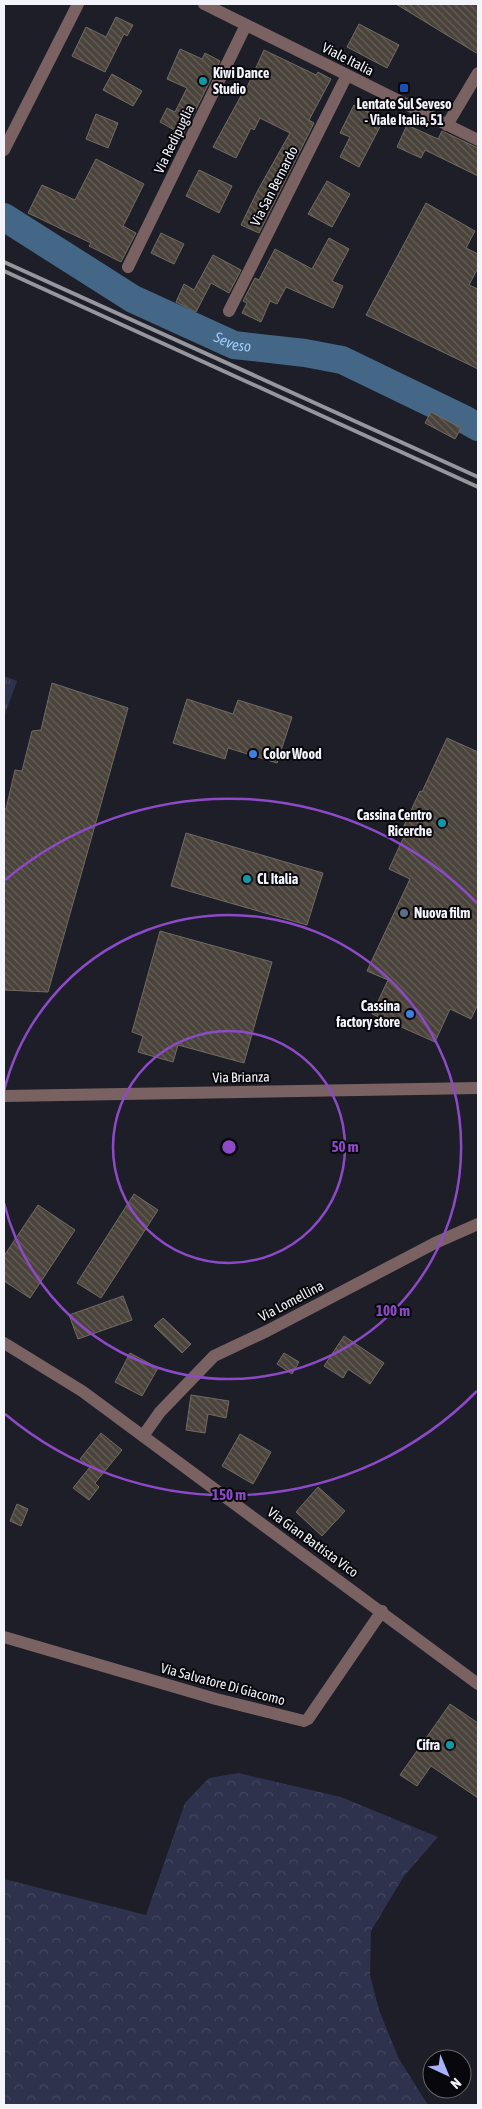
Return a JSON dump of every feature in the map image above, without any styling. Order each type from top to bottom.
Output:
[{"type":"street","points":[[4,150],[78,4]]},
{"type":"street","name":"Viale Italia","points":[[204,4],[478,140]]},
{"type":"street","name":"Via Redipuglia","points":[[128,267],[246,25]]},
{"type":"street","points":[[447,125],[478,73]]},
{"type":"street","name":"Via San Bernardo","points":[[229,311],[346,75]]},
{"type":"street","name":"Via Brianza","points":[[4,1096],[478,1088]]},
{"type":"street","name":"Via Lomellina","points":[[143,1436],[160,1412],[214,1356],[267,1331],[435,1243],[478,1224]]},
{"type":"street","name":"Via Gian Battista Vico","points":[[4,1343],[82,1391],[382,1611],[478,1684]]},
{"type":"street","name":"Via Salvatore Di Giacomo","points":[[4,1637],[216,1699],[304,1721],[308,1719],[382,1611]]},
{"type":"green space","points":[[4,676],[17,681],[4,717]]},
{"type":"green space","points":[[238,1773],[341,1797],[438,1837],[404,1876],[371,1931],[370,1975],[379,2010],[399,2059],[422,2095],[422,2099],[424,2099],[428,2105],[4,2105],[4,1879],[146,1915],[185,1803],[209,1778]]},
{"type":"building","points":[[396,4],[478,4],[478,54]]},
{"type":"building","points":[[116,17],[133,25],[127,36],[124,34],[105,72],[72,56],[86,27],[106,37]]},
{"type":"building","points":[[359,24],[399,45],[387,68],[347,47]]},
{"type":"building","points":[[180,49],[202,59],[205,53],[220,61],[183,135],[160,122],[167,108],[175,112],[187,88],[167,79]]},
{"type":"building","points":[[264,50],[316,75],[318,72],[331,79],[309,120],[314,123],[259,233],[241,225],[290,133],[260,118],[254,130],[251,128],[236,158],[213,147],[242,94],[244,94]]},
{"type":"building","points":[[112,74],[142,91],[133,106],[103,90]]},
{"type":"building","points":[[354,105],[384,119],[359,167],[340,157],[350,137],[340,133]]},
{"type":"building","points":[[96,114],[118,123],[108,148],[86,139]]},
{"type":"building","points":[[407,125],[438,139],[442,131],[478,148],[478,176],[425,150],[421,158],[397,147]]},
{"type":"building","points":[[96,159],[144,184],[123,226],[136,233],[121,262],[89,246],[91,243],[28,213],[42,185],[75,200]]},
{"type":"building","points":[[199,170],[232,186],[219,213],[186,196]]},
{"type":"building","points":[[327,181],[350,194],[332,227],[308,214]]},
{"type":"building","points":[[426,203],[475,231],[466,248],[478,254],[478,268],[469,285],[478,289],[478,369],[366,315]]},
{"type":"building","points":[[161,233],[184,244],[174,264],[151,253]]},
{"type":"building","points":[[329,238],[349,249],[332,281],[343,286],[333,308],[286,287],[277,304],[270,301],[261,322],[242,313],[247,303],[243,301],[255,278],[259,280],[275,249],[312,269]]},
{"type":"building","points":[[213,255],[241,270],[229,293],[211,283],[196,312],[176,302],[184,284],[194,290]]},
{"type":"building","points":[[431,412],[461,428],[455,439],[425,423]]},
{"type":"building","points":[[52,683],[128,708],[48,992],[4,990],[4,808],[6,809],[15,770],[22,771],[32,731],[41,730]]},
{"type":"building","points":[[187,699],[233,714],[238,700],[292,717],[277,763],[228,748],[225,759],[173,743]]},
{"type":"building","points":[[447,738],[478,752],[478,1004],[471,1019],[450,1009],[435,1042],[372,1014],[388,980],[367,971],[410,879],[389,869],[407,830],[403,828]]},
{"type":"building","name":"CL Italia","points":[[186,833],[323,873],[307,925],[171,886]]},
{"type":"building","points":[[160,931],[272,962],[244,1063],[178,1045],[173,1062],[138,1052],[143,1036],[132,1032]]},
{"type":"building","points":[[134,1194],[158,1210],[101,1298],[77,1283]]},
{"type":"building","points":[[38,1205],[75,1230],[30,1298],[4,1281],[4,1256]]},
{"type":"building","points":[[123,1296],[132,1320],[78,1339],[69,1315]]},
{"type":"building","points":[[163,1318],[191,1344],[182,1353],[154,1326]]},
{"type":"building","points":[[344,1336],[384,1363],[370,1384],[348,1369],[343,1378],[324,1366]]},
{"type":"building","points":[[130,1353],[158,1368],[142,1396],[115,1382]]},
{"type":"building","points":[[284,1353],[299,1362],[292,1374],[277,1364]]},
{"type":"building","points":[[191,1395],[229,1401],[226,1418],[208,1414],[205,1433],[186,1430]]},
{"type":"building","points":[[101,1433],[122,1450],[95,1483],[99,1487],[89,1500],[73,1488],[90,1467],[80,1459]]},
{"type":"building","points":[[240,1434],[271,1452],[253,1484],[222,1466]]},
{"type":"building","points":[[318,1487],[345,1511],[322,1536],[296,1512]]},
{"type":"building","points":[[17,1504],[28,1509],[21,1526],[10,1521]]},
{"type":"building","name":"Cifra","points":[[450,1704],[478,1723],[478,1798],[431,1766],[417,1786],[400,1775]]},
{"type":"waterway","name":"Seveso","points":[[4,217],[133,299],[234,345],[305,353],[342,360],[478,427]]},
{"type":"railway","points":[[4,262],[478,477]]},
{"type":"railway","points":[[4,271],[478,487]]},
{"type":"place","name":"Kiwi Dance Studio","points":[[203,81]]},
{"type":"place","name":"Lentate Sul Seveso - Viale Italia, 51","points":[[404,88]]},
{"type":"place","name":"Color Wood","points":[[253,754]]},
{"type":"place","name":"Cassina Centro Ricerche","points":[[442,823]]},
{"type":"place","name":"CL Italia","points":[[247,879]]},
{"type":"place","name":"Nuova film","points":[[404,913]]},
{"type":"place","name":"Cassina factory store","points":[[410,1014]]},
{"type":"place","name":"Cifra","points":[[450,1745]]}]
